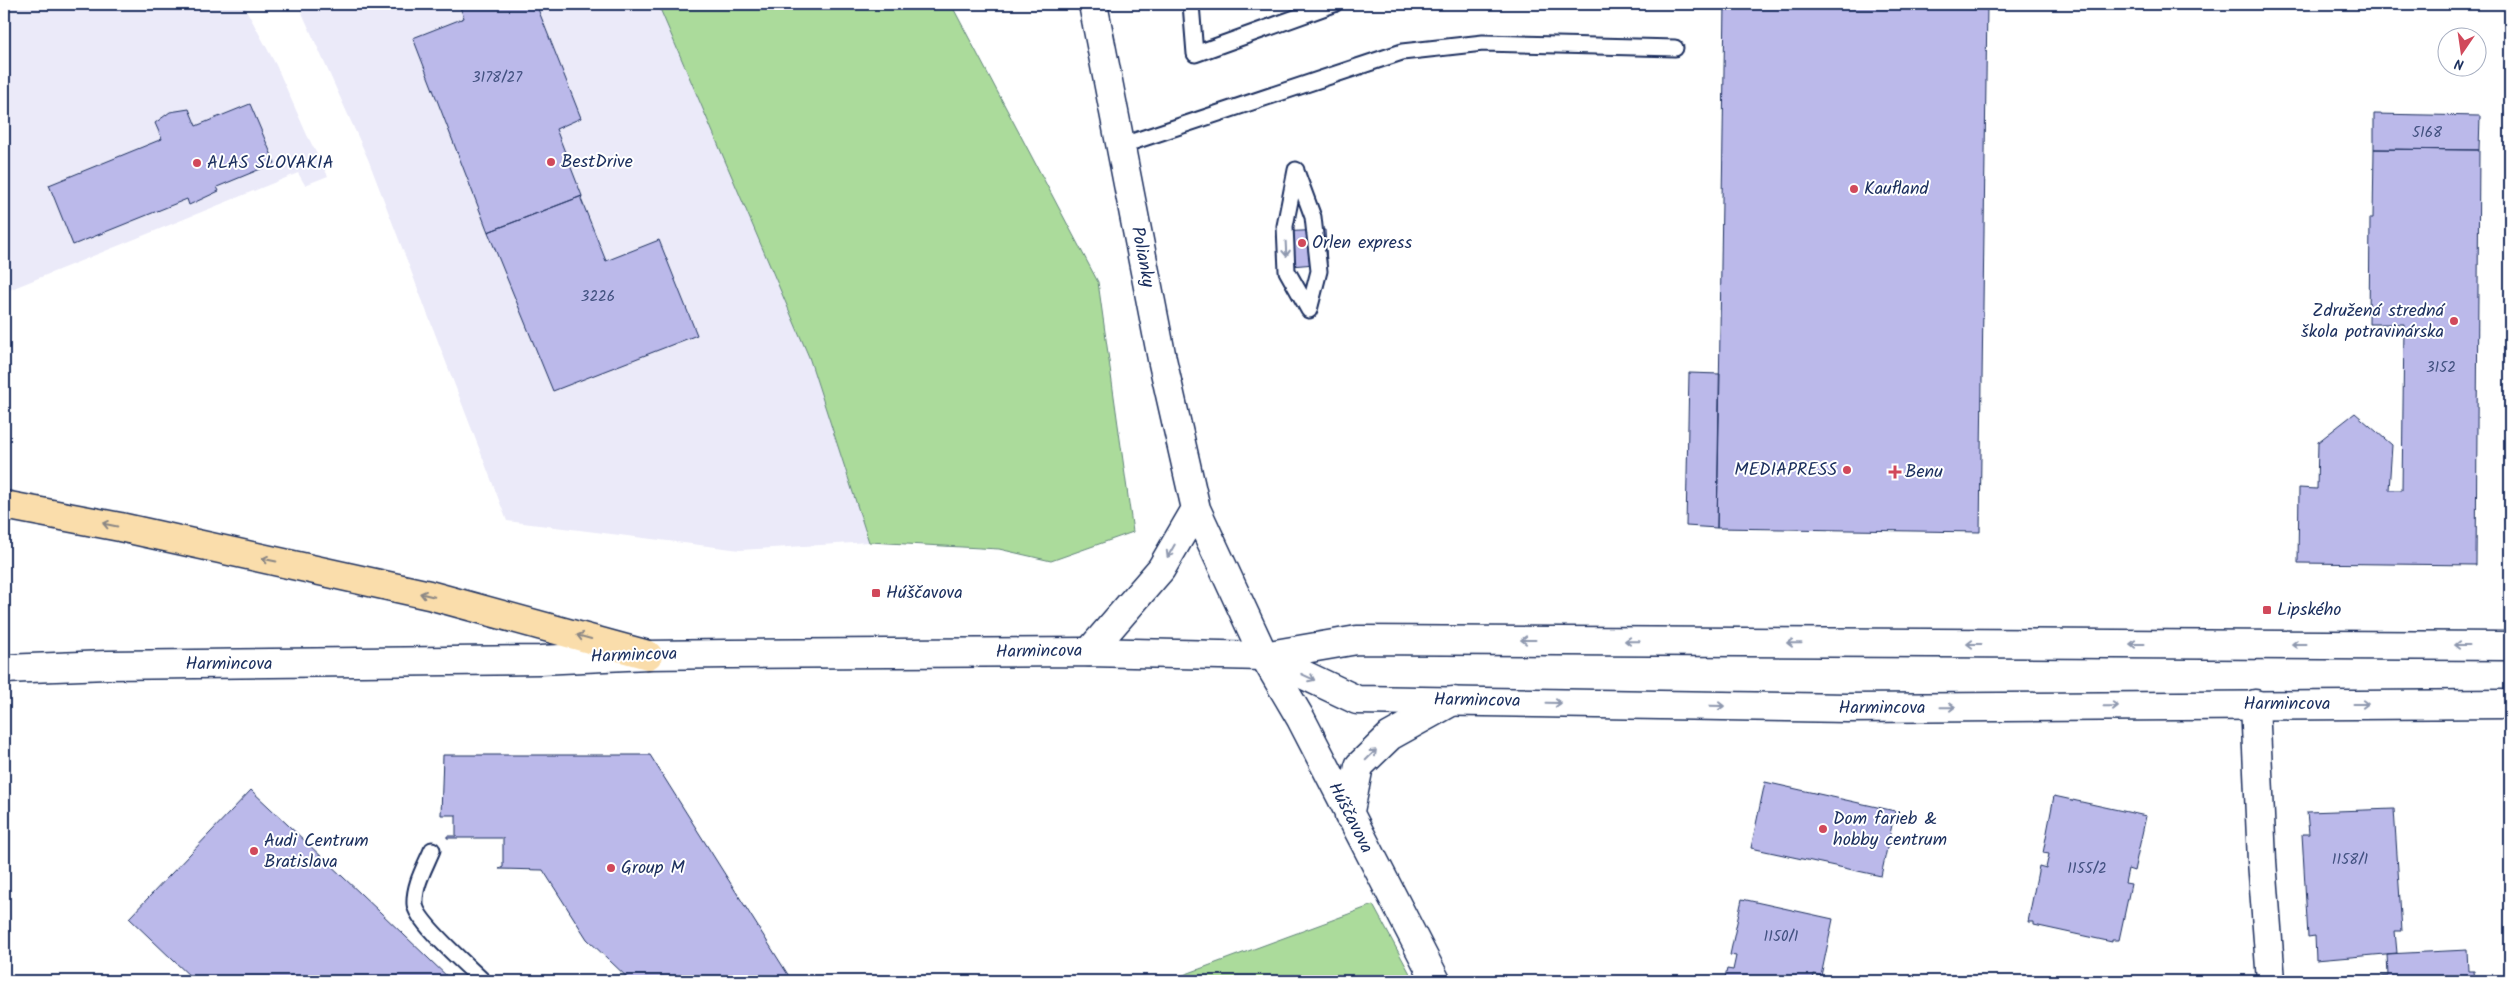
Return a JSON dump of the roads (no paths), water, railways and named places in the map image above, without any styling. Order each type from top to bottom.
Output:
[{"type":"highway","points":[[4,504],[120,527],[429,595],[648,654]]},
{"type":"street","name":"Polianky","points":[[1093,4],[1162,359],[1196,509],[1264,656]]},
{"type":"street","points":[[1089,652],[1161,569],[1196,509]]},
{"type":"street","name":"Harmincova","points":[[4,669],[107,665],[531,660],[648,654],[1089,652],[1264,656],[1357,640],[2510,646]]},
{"type":"street","name":"Harmincova","points":[[1264,656],[1357,700],[1847,708],[2255,704],[2510,704]]},
{"type":"street","name":"Húščavova","points":[[1264,656],[1300,719],[1436,981]]},
{"type":"street","points":[[1349,816],[1359,766],[1390,736],[1453,701]]},
{"type":"street","points":[[2255,704],[2262,861],[2271,981]]},
{"type":"lane","points":[[1191,4],[1195,54],[1334,4]]},
{"type":"lane","points":[[1120,146],[1402,52],[1484,43],[1675,48]]},
{"type":"lane","points":[[1296,170],[1312,217],[1319,271],[1309,310],[1287,271],[1285,226],[1296,170]]},
{"type":"lane","points":[[432,850],[416,887],[415,906],[422,920],[483,981]]},
{"type":"place","name":"BestDrive","points":[[551,162]]},
{"type":"place","name":"ALAS SLOVAKIA","points":[[197,163]]},
{"type":"place","name":"Kaufland","points":[[1854,189]]},
{"type":"place","name":"Orlen express","points":[[1302,243]]},
{"type":"place","name":"Združená stredná škola potravinárska","points":[[2454,321]]},
{"type":"place","name":"MEDIAPRESS","points":[[1847,470]]},
{"type":"place","name":"Benu","points":[[1895,472]]},
{"type":"place","name":"Húščavova","points":[[876,593]]},
{"type":"place","name":"Lipského","points":[[2267,610]]},
{"type":"place","name":"Dom farieb & hobby centrum","points":[[1823,829]]},
{"type":"place","name":"Audi Centrum Bratislava","points":[[254,851]]},
{"type":"place","name":"Group M","points":[[611,868]]}]
